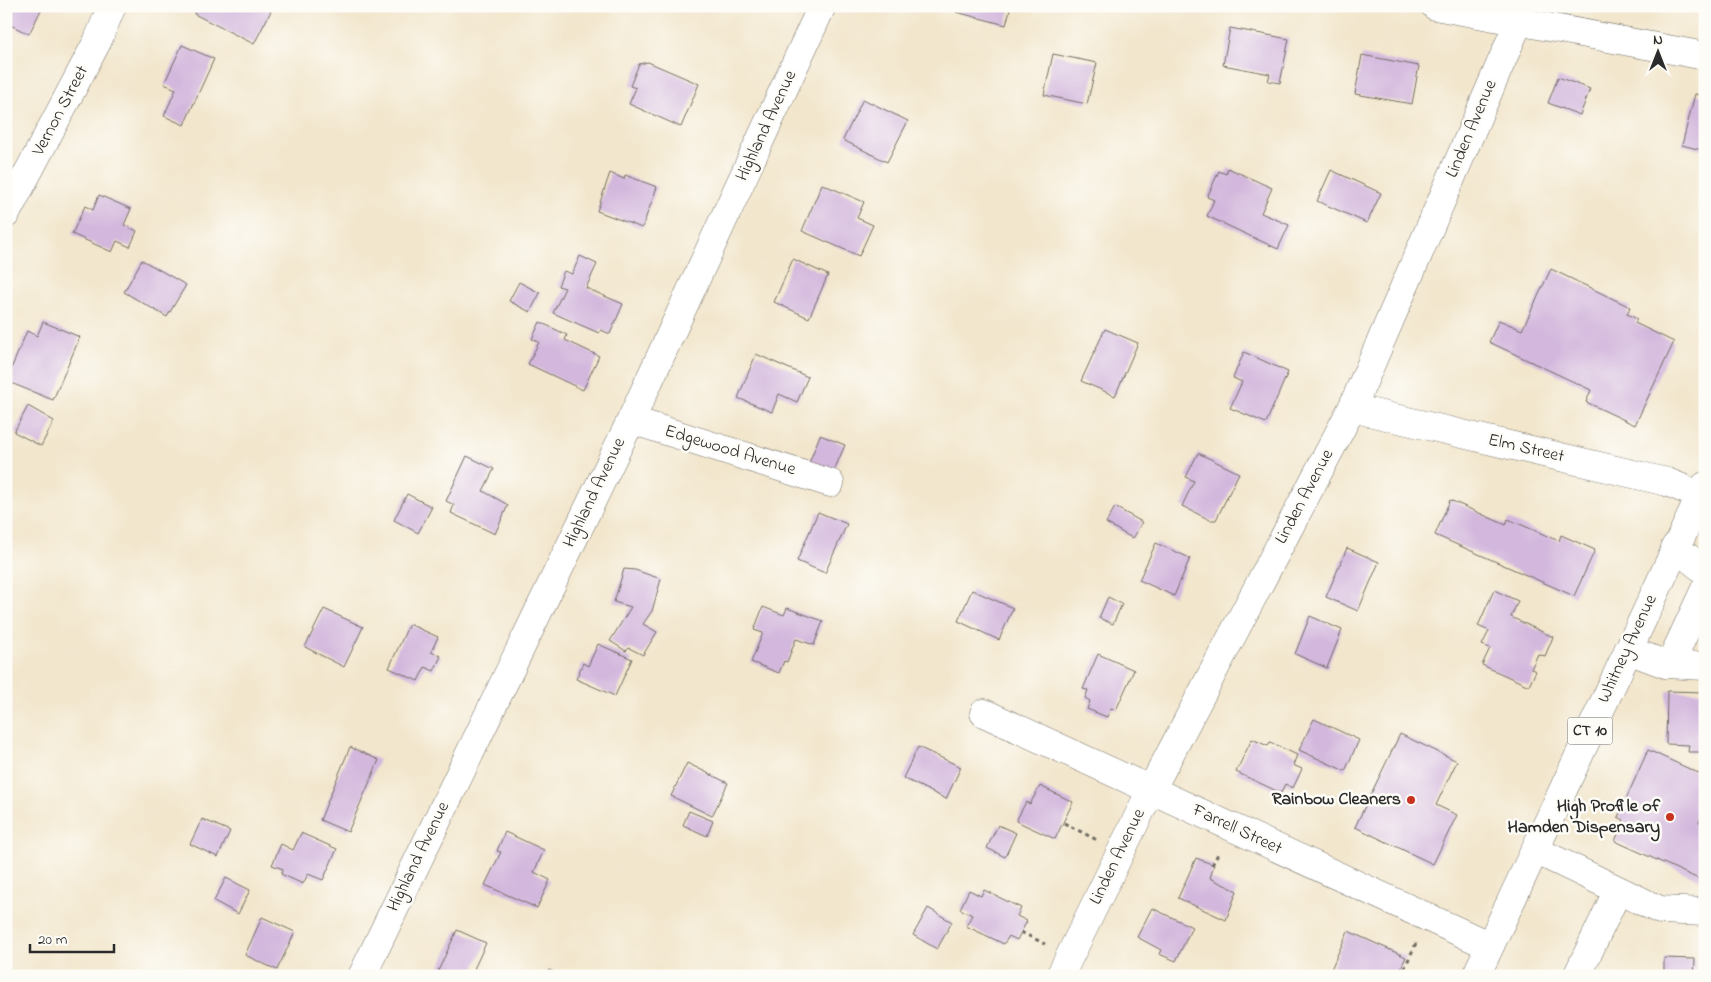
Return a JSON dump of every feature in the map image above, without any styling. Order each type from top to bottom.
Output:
[{"type":"street","name":"Vernon Street","points":[[6,214],[97,42],[112,6]]},
{"type":"street","name":"Highland Avenue","points":[[363,976],[631,420],[822,6]]},
{"type":"street","points":[[1435,6],[1520,14],[1705,56]]},
{"type":"street","name":"Linden Avenue","points":[[1060,976],[1151,790],[1352,408],[1520,14]]},
{"type":"street","name":"Elm Street","points":[[1352,408],[1702,490]]},
{"type":"street","name":"Edgewood Avenue","points":[[631,420],[830,483]]},
{"type":"street","name":"Whitney Avenue","points":[[1476,976],[1702,490]]},
{"type":"street","points":[[1675,547],[1705,571]]},
{"type":"street","points":[[1670,664],[1705,588]]},
{"type":"street","points":[[1628,650],[1670,664],[1705,666]]},
{"type":"street","name":"Farrell Street","points":[[984,713],[1490,946]]},
{"type":"street","points":[[1535,850],[1660,910],[1705,912]]},
{"type":"street","points":[[1578,976],[1618,890]]},
{"type":"path","points":[[1064,823],[1120,852]]},
{"type":"path","points":[[1401,976],[1419,936]]},
{"type":"building","points":[[6,6],[43,6],[29,34],[6,23]]},
{"type":"building","points":[[197,6],[262,6],[271,11],[254,44],[194,14]]},
{"type":"building","points":[[958,6],[1011,6],[1006,25],[956,12]]},
{"type":"building","points":[[1230,28],[1289,39],[1280,83],[1268,81],[1270,74],[1223,65]]},
{"type":"building","points":[[182,45],[214,59],[184,125],[164,116],[176,89],[164,84]]},
{"type":"building","points":[[1053,54],[1097,63],[1087,104],[1044,95]]},
{"type":"building","points":[[1362,55],[1419,66],[1412,104],[1355,94]]},
{"type":"building","points":[[648,62],[699,84],[681,127],[629,104],[636,88],[630,86],[639,64]]},
{"type":"building","points":[[1558,77],[1590,89],[1580,115],[1548,103]]},
{"type":"building","points":[[1695,94],[1705,96],[1705,151],[1682,145]]},
{"type":"building","points":[[863,99],[908,121],[887,162],[843,140]]},
{"type":"building","points":[[1228,168],[1272,188],[1261,213],[1289,225],[1278,249],[1207,216],[1214,200],[1207,197],[1219,171],[1226,174]]},
{"type":"building","points":[[1331,170],[1381,193],[1367,223],[1317,201]]},
{"type":"building","points":[[610,173],[624,179],[625,175],[657,187],[642,228],[597,211]]},
{"type":"building","points":[[822,184],[864,202],[857,218],[873,225],[859,256],[802,231]]},
{"type":"building","points":[[99,195],[131,209],[124,225],[137,231],[130,247],[117,241],[112,252],[72,234],[85,206],[93,210]]},
{"type":"building","points":[[580,256],[597,264],[586,288],[623,304],[610,334],[601,330],[599,333],[553,313],[565,288],[558,286],[564,271],[572,274]]},
{"type":"building","points":[[793,259],[828,275],[809,318],[774,302]]},
{"type":"building","points":[[142,260],[186,285],[167,317],[124,292]]},
{"type":"building","points":[[1551,269],[1630,307],[1627,314],[1637,319],[1635,323],[1674,342],[1635,425],[1586,402],[1591,390],[1489,342],[1499,320],[1522,330]]},
{"type":"building","points":[[519,282],[540,293],[530,312],[509,301]]},
{"type":"building","points":[[43,322],[80,337],[53,400],[6,381],[27,331],[37,336]]},
{"type":"building","points":[[540,322],[567,335],[565,340],[599,356],[583,390],[528,364],[539,342],[532,339]]},
{"type":"building","points":[[1105,329],[1138,343],[1115,396],[1081,381]]},
{"type":"building","points":[[1244,352],[1288,372],[1266,423],[1230,408],[1242,382],[1233,378]]},
{"type":"building","points":[[756,354],[808,377],[797,402],[779,394],[772,412],[738,398]]},
{"type":"building","points":[[28,406],[54,421],[41,446],[14,432]]},
{"type":"building","points":[[820,435],[845,445],[833,473],[809,463]]},
{"type":"building","points":[[1198,453],[1239,473],[1216,520],[1210,520],[1182,506],[1194,481],[1186,477]]},
{"type":"building","points":[[467,456],[494,469],[483,491],[508,505],[495,534],[451,513],[454,505],[446,501]]},
{"type":"building","points":[[407,494],[432,507],[418,533],[394,520]]},
{"type":"building","points":[[1450,500],[1506,525],[1508,519],[1559,541],[1561,535],[1595,550],[1574,596],[1435,535]]},
{"type":"building","points":[[1115,507],[1142,522],[1134,537],[1132,538],[1106,523]]},
{"type":"building","points":[[818,512],[847,524],[825,573],[797,561]]},
{"type":"building","points":[[1156,543],[1190,558],[1174,596],[1139,580]]},
{"type":"building","points":[[1347,548],[1379,562],[1358,611],[1326,597]]},
{"type":"building","points":[[624,569],[635,570],[661,579],[652,611],[643,624],[657,632],[643,655],[629,648],[626,651],[610,641],[631,607],[614,602]]},
{"type":"building","points":[[972,590],[1013,608],[999,640],[958,621]]},
{"type":"building","points":[[1494,590],[1518,601],[1511,617],[1553,637],[1545,656],[1538,654],[1531,669],[1536,671],[1529,686],[1482,665],[1490,648],[1482,645],[1489,631],[1478,626]]},
{"type":"building","points":[[1108,597],[1122,604],[1113,624],[1099,618]]},
{"type":"building","points":[[763,607],[784,615],[787,608],[823,621],[814,645],[796,639],[787,662],[784,661],[779,673],[751,662],[763,633],[754,630]]},
{"type":"building","points":[[324,609],[363,627],[344,667],[305,647]]},
{"type":"building","points":[[1310,616],[1342,630],[1327,668],[1295,654]]},
{"type":"building","points":[[409,624],[438,637],[431,652],[441,656],[434,671],[425,667],[418,681],[389,668]]},
{"type":"building","points":[[598,644],[632,659],[615,696],[576,679],[583,663],[588,666]]},
{"type":"building","points":[[1098,654],[1134,670],[1116,710],[1111,708],[1107,717],[1087,709],[1090,701],[1085,698],[1088,690],[1083,689]]},
{"type":"building","points":[[1667,691],[1705,692],[1705,752],[1688,752],[1689,745],[1666,744]]},
{"type":"building","points":[[1314,719],[1359,740],[1345,771],[1299,750]]},
{"type":"building","points":[[1400,734],[1457,761],[1436,805],[1457,815],[1433,864],[1355,827]]},
{"type":"building","points":[[1252,739],[1268,746],[1270,742],[1297,755],[1293,765],[1302,769],[1293,788],[1285,784],[1281,793],[1236,772]]},
{"type":"building","points":[[350,747],[379,760],[348,832],[320,820]]},
{"type":"building","points":[[918,747],[961,767],[946,799],[903,778]]},
{"type":"building","points":[[1648,750],[1705,776],[1705,809],[1699,822],[1705,824],[1705,877],[1703,881],[1615,841],[1624,820],[1618,817]]},
{"type":"building","points":[[687,763],[728,783],[712,816],[671,796]]},
{"type":"building","points":[[1040,786],[1073,802],[1055,839],[1016,821],[1026,802],[1030,804]]},
{"type":"building","points":[[689,811],[713,821],[707,836],[683,825]]},
{"type":"building","points":[[202,819],[230,831],[218,857],[190,844]]},
{"type":"building","points":[[998,825],[1016,833],[1005,857],[987,848]]},
{"type":"building","points":[[505,832],[544,850],[534,872],[550,880],[537,908],[485,885],[501,852],[497,851]]},
{"type":"building","points":[[301,833],[337,849],[323,880],[308,874],[303,884],[281,874],[283,869],[272,865],[281,844],[293,850]]},
{"type":"building","points":[[1196,858],[1214,865],[1210,878],[1237,891],[1226,920],[1178,898]]},
{"type":"building","points":[[226,878],[250,890],[238,914],[214,901]]},
{"type":"building","points":[[969,890],[981,896],[984,890],[1021,908],[1017,916],[1027,921],[1017,940],[1009,936],[1004,944],[966,926],[972,915],[960,909]]},
{"type":"building","points":[[928,908],[952,922],[937,949],[913,935]]},
{"type":"building","points":[[1152,908],[1192,927],[1176,961],[1159,954],[1161,950],[1137,937]]},
{"type":"building","points":[[262,917],[295,932],[277,970],[245,955]]},
{"type":"building","points":[[457,930],[486,943],[474,969],[489,976],[448,976],[438,971]]},
{"type":"building","points":[[1348,931],[1406,957],[1397,976],[1328,976]]},
{"type":"building","points":[[1664,958],[1695,959],[1694,976],[1664,976]]},
{"type":"building","points":[[549,970],[562,976],[546,976]]},
{"type":"place","name":"Rainbow Cleaners","points":[[1411,800]]},
{"type":"place","name":"High Profile of Hamden Dispensary","points":[[1670,817]]}]
